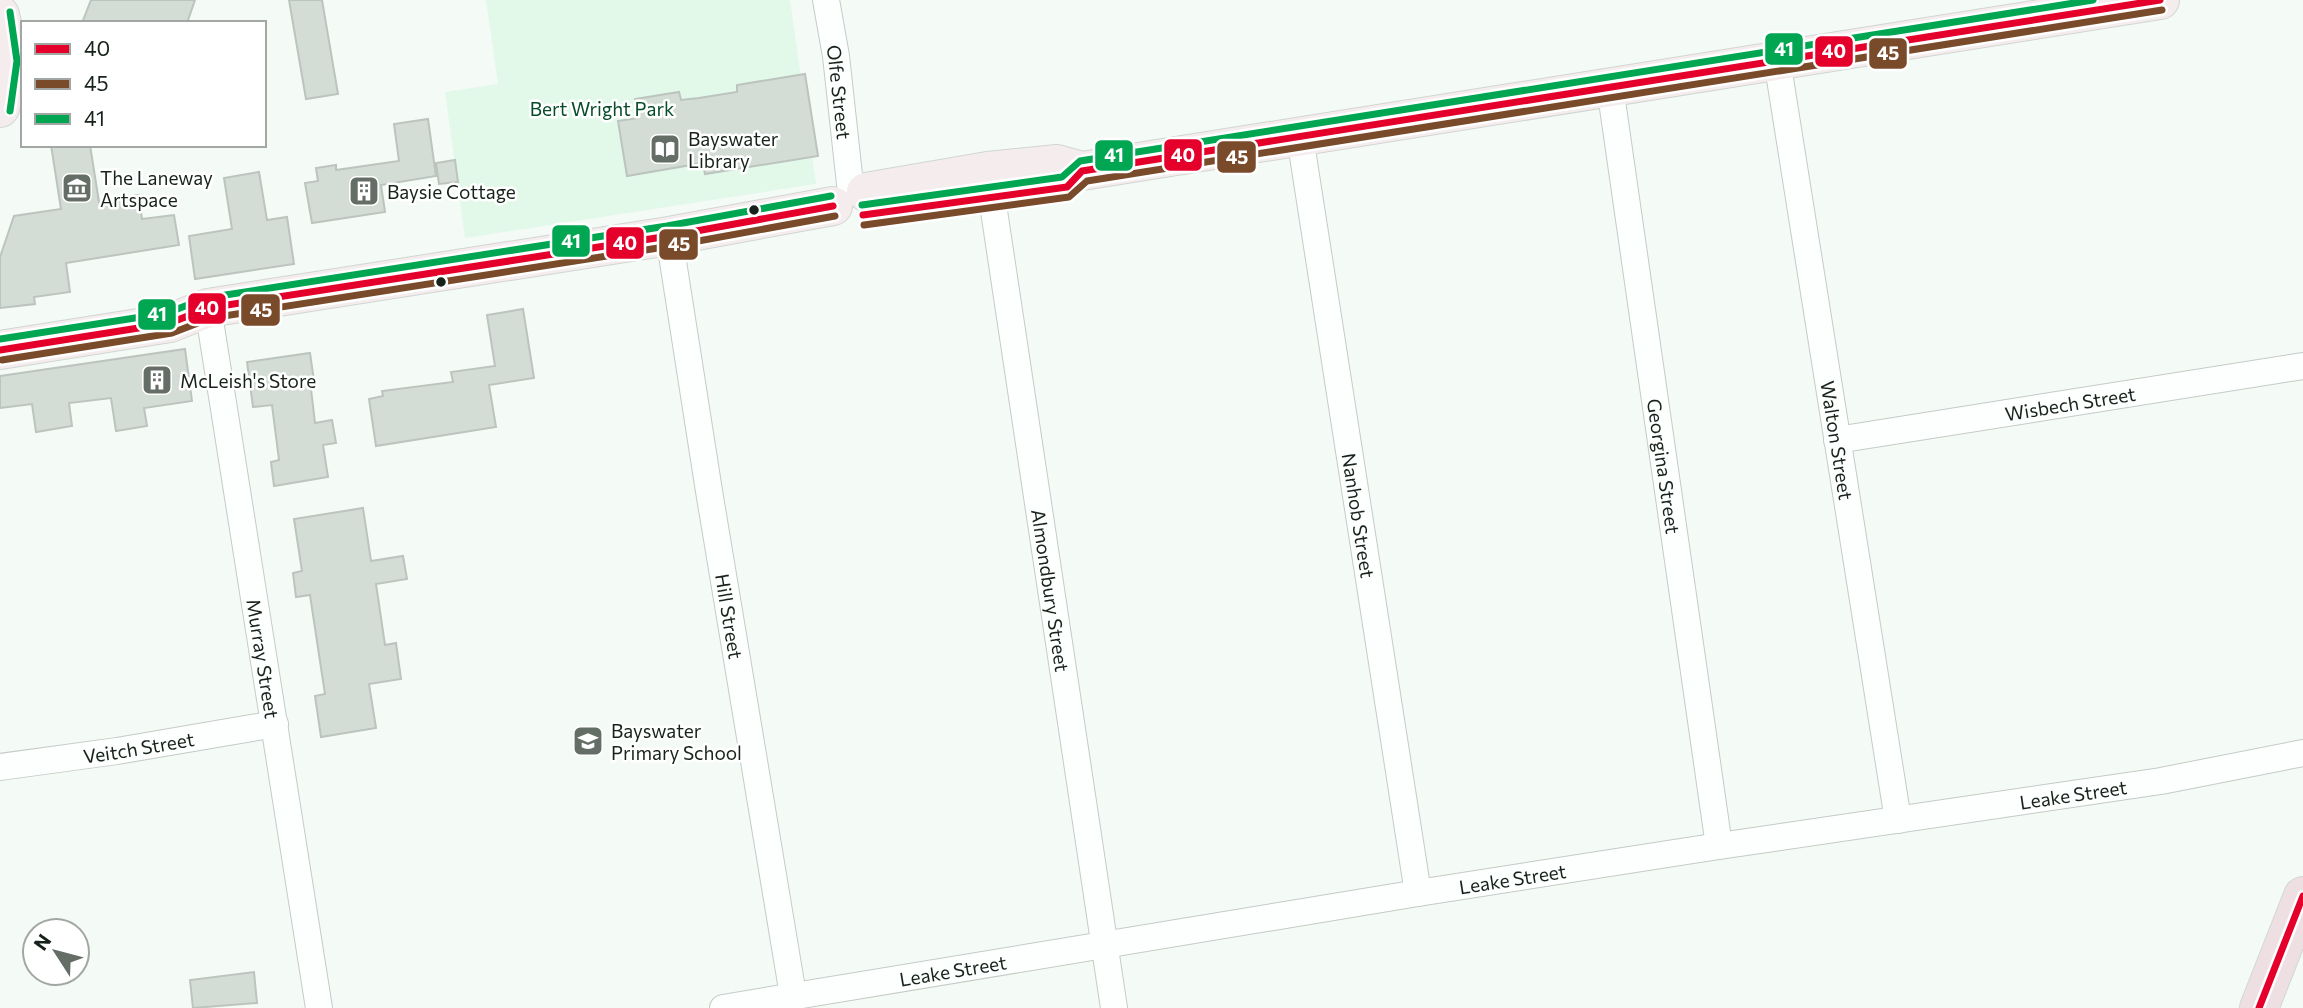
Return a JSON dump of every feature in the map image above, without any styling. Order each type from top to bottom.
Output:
[{"type":"highway","points":[[2259,1008],[2303,896]]},
{"type":"main road","points":[[0,350],[170,323],[208,308],[669,236],[853,200],[990,184],[1057,164],[1082,171],[2160,0]]},
{"type":"main road","points":[[0,15],[7,39],[7,83],[0,108]]},
{"type":"main road","points":[[0,331],[167,304],[208,308]]},
{"type":"street","name":"Olfe Street","points":[[826,0],[836,56],[853,200]]},
{"type":"street","name":"Walton Street","points":[[1777,60],[1898,820]]},
{"type":"street","name":"Georgina Street","points":[[1610,87],[1719,846]]},
{"type":"street","name":"Nanhob Street","points":[[1300,137],[1418,894]]},
{"type":"street","name":"Almondbury Street","points":[[990,184],[1114,1008]]},
{"type":"street","name":"Hill Street","points":[[669,236],[793,995]]},
{"type":"street","name":"Murray Street","points":[[208,308],[320,1008]]},
{"type":"street","name":"Wisbech Street","points":[[1838,440],[2303,366]]},
{"type":"street","name":"Veitch Street","points":[[0,767],[117,751],[275,724]]},
{"type":"street","name":"Leake Street","points":[[723,1008],[1719,846],[2161,781],[2303,753]]},
{"type":"green space","name":"Bert Wright Park","points":[[486,0],[790,0],[816,184],[465,238],[445,92],[498,84]]},
{"type":"building","points":[[91,0],[195,0],[188,21],[83,21]]},
{"type":"building","points":[[289,0],[322,0],[338,94],[306,99]]},
{"type":"building","points":[[805,74],[818,156],[705,174],[703,163],[627,176],[618,121],[638,118],[635,99],[679,92],[681,100],[699,98],[737,92],[737,85]]},
{"type":"building","points":[[428,119],[436,176],[381,185],[385,212],[312,223],[305,183],[318,181],[316,168],[336,165],[336,170],[399,161],[394,124]]},
{"type":"building","points":[[51,147],[90,147],[99,202],[139,195],[142,219],[174,215],[179,245],[66,263],[70,292],[34,297],[35,304],[0,308],[0,257],[14,216],[61,209]]},
{"type":"building","points":[[455,160],[458,182],[439,184],[436,163]]},
{"type":"building","points":[[259,172],[267,220],[287,217],[294,264],[195,279],[189,236],[232,229],[224,178]]},
{"type":"building","points":[[523,309],[534,378],[489,385],[496,427],[376,446],[369,399],[383,396],[382,391],[453,382],[451,372],[495,366],[487,315]]},
{"type":"building","points":[[185,349],[192,401],[144,408],[147,426],[116,431],[111,398],[69,403],[72,426],[36,432],[32,404],[0,408],[0,376]]},
{"type":"building","points":[[310,353],[315,388],[311,389],[315,423],[332,420],[336,443],[323,445],[328,477],[274,486],[271,462],[279,460],[272,405],[253,407],[247,362]]},
{"type":"building","points":[[363,508],[371,561],[403,556],[407,579],[376,584],[385,645],[396,643],[401,679],[369,684],[376,728],[321,737],[315,696],[325,694],[310,595],[296,597],[293,573],[302,571],[294,519]]},
{"type":"building","points":[[254,972],[257,1003],[193,1008],[190,980]]},
{"type":"transit line","name":"41","points":[[862,205],[1062,177],[1080,161],[2093,0]]},
{"type":"transit line","name":"40","points":[[863,215],[1067,187],[1082,171],[2160,0]]},
{"type":"transit line","name":"45","points":[[864,225],[1069,197],[1087,181],[2162,10]]},
{"type":"transit line","name":"41","points":[[10,12],[17,61],[10,111]]},
{"type":"transit line","name":"41","points":[[0,339],[167,313],[206,298],[667,226],[831,196]]},
{"type":"transit line","name":"40","points":[[0,350],[170,323],[208,308],[669,236],[833,206]]},
{"type":"transit line","name":"45","points":[[2,360],[172,333],[211,318],[671,246],[835,216]]},
{"type":"transit line","name":"40","points":[[2259,1008],[2303,896]]},
{"type":"place","name":"Bayswater Library","points":[[665,149]]},
{"type":"place","name":"The Laneway Artspace","points":[[77,188]]},
{"type":"place","name":"Baysie Cottage","points":[[364,191]]},
{"type":"place","name":"McLeish's Store","points":[[157,380]]},
{"type":"place","name":"Bayswater Primary School","points":[[588,741]]}]
